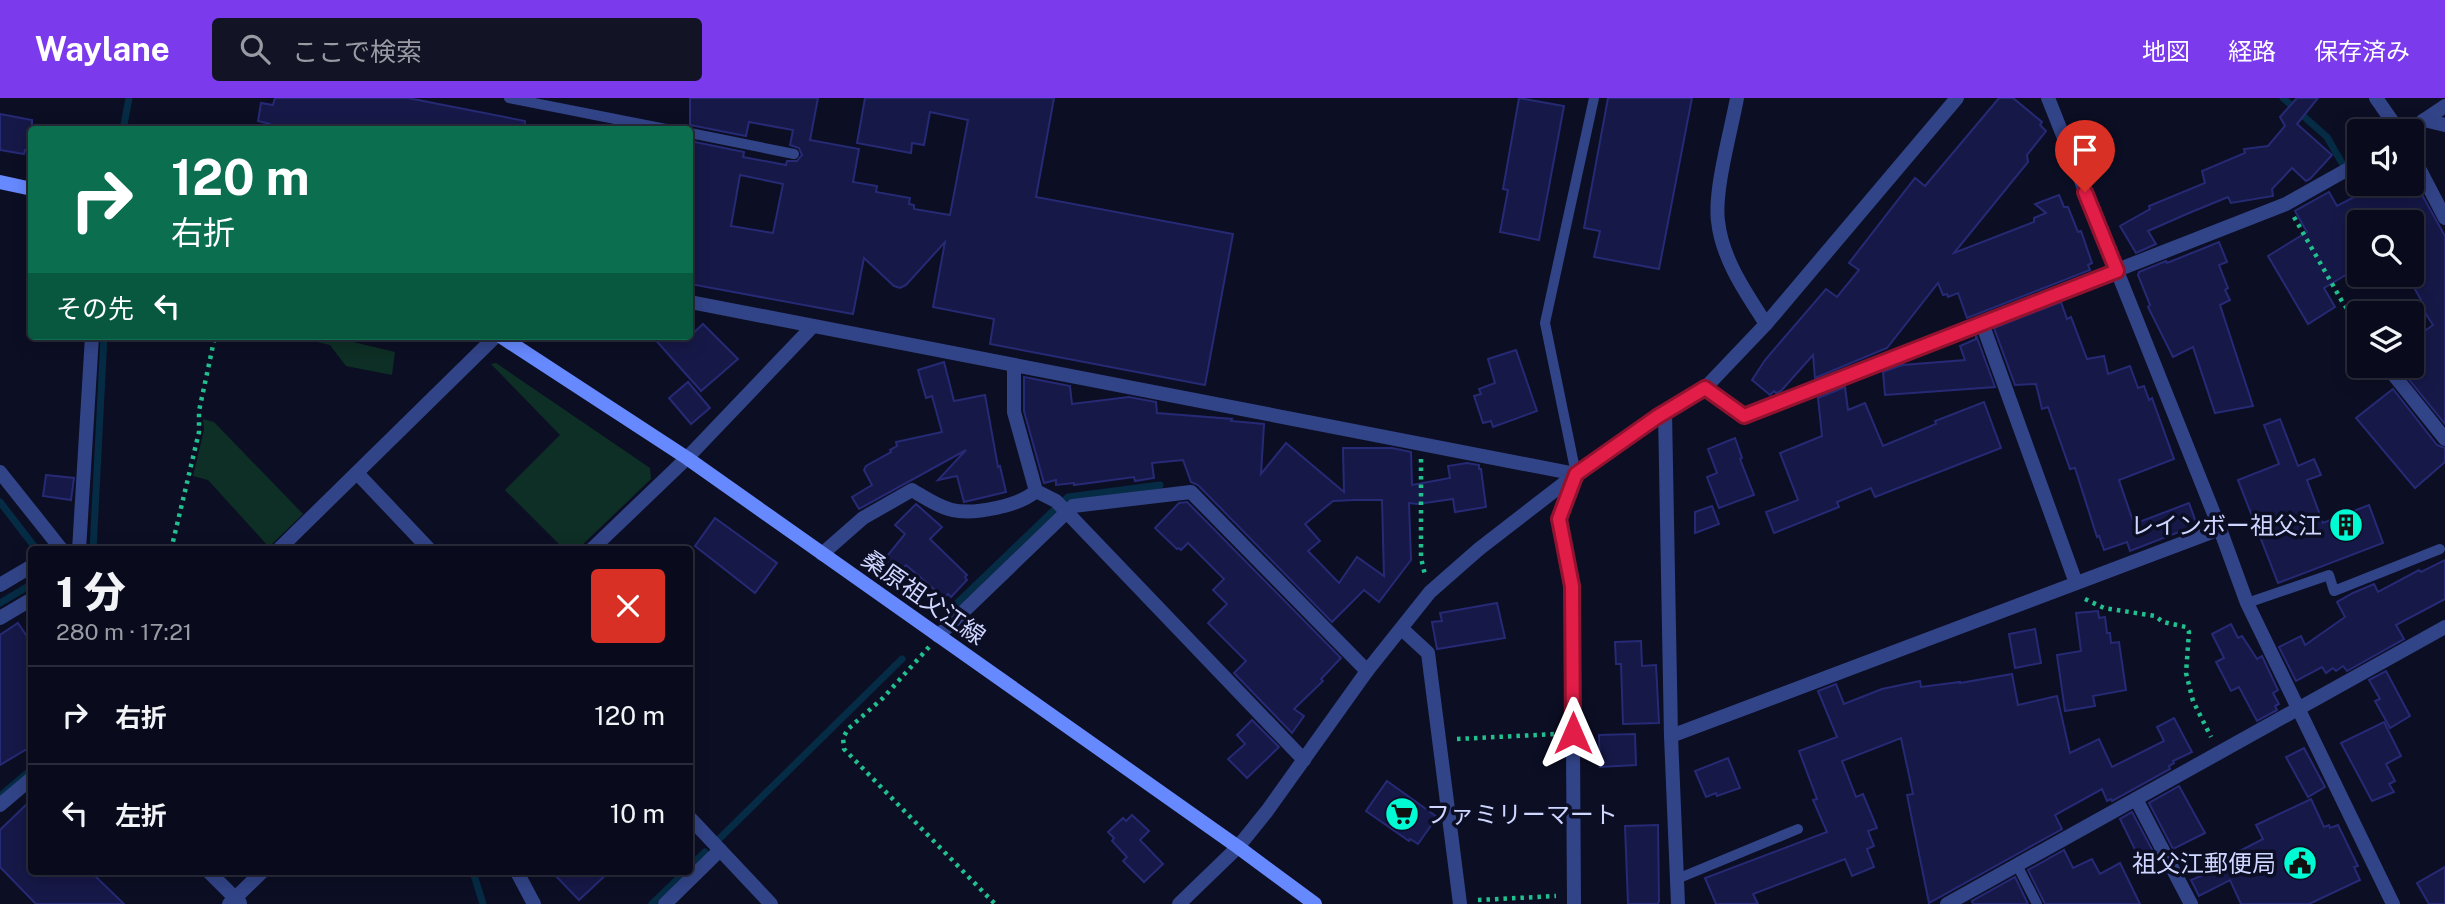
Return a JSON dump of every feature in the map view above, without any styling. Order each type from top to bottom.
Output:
[{"type":"main road","points":[[0,183],[28,188]]},
{"type":"main road","name":"桑原祖父江線","points":[[504,340],[687,458],[1315,904]]},
{"type":"street","points":[[1737,98],[1717,202],[1717,221],[1729,260],[1742,287],[1766,324]]},
{"type":"street","points":[[1180,904],[1238,847],[1367,671],[1430,592],[1479,549],[1576,474],[1665,412],[1705,388],[1766,324],[1957,98]]},
{"type":"street","points":[[2048,98],[2247,603],[2393,904]]},
{"type":"street","points":[[2376,98],[2391,119]]},
{"type":"street","points":[[2424,120],[2445,106]]},
{"type":"street","points":[[2424,120],[2445,125]]},
{"type":"street","points":[[1705,388],[1744,416],[2286,204],[2347,170]]},
{"type":"street","points":[[2424,178],[2445,218]]},
{"type":"street","points":[[693,303],[1576,474]]},
{"type":"street","points":[[1982,323],[2072,585]]},
{"type":"street","points":[[595,546],[687,458],[813,326]]},
{"type":"street","points":[[79,546],[92,340]]},
{"type":"street","points":[[282,546],[494,340]]},
{"type":"street","points":[[1014,365],[1014,412],[1036,491],[1056,501],[1067,512],[1304,760]]},
{"type":"street","points":[[2396,378],[2445,439]]},
{"type":"street","points":[[1665,412],[1671,736],[1678,904]]},
{"type":"street","points":[[0,472],[58,546]]},
{"type":"street","points":[[357,473],[426,546]]},
{"type":"street","points":[[1574,899],[1572,586],[1559,519],[1576,474]]},
{"type":"street","points":[[822,554],[863,518],[912,490],[950,510],[976,512],[1028,498],[1036,491]]},
{"type":"street","points":[[938,636],[1073,506],[1191,492],[1367,671]]},
{"type":"street","points":[[1671,736],[2220,529]]},
{"type":"street","points":[[0,585],[28,568]]},
{"type":"street","points":[[0,618],[28,601]]},
{"type":"street","points":[[1947,904],[2445,627]]},
{"type":"street","points":[[1402,629],[1428,653],[1460,903]]},
{"type":"street","points":[[0,805],[28,781]]},
{"type":"street","points":[[2136,799],[2191,904]]},
{"type":"street","points":[[693,821],[771,904]]},
{"type":"street","points":[[665,904],[720,850]]},
{"type":"street","points":[[212,875],[235,902],[259,875]]},
{"type":"street","points":[[519,875],[534,904]]},
{"type":"lane","points":[[509,98],[651,126]]},
{"type":"lane","points":[[1576,474],[1545,323],[1594,98]]},
{"type":"lane","points":[[693,134],[794,154]]},
{"type":"lane","points":[[2247,603],[2329,575],[2334,592],[2440,549]]},
{"type":"lane","points":[[1677,879],[1798,829]]},
{"type":"lane","points":[[2017,865],[2037,904]]},
{"type":"path","points":[[2286,204],[2347,308]]},
{"type":"path","points":[[172,546],[199,432],[199,411],[214,340]]},
{"type":"path","points":[[1421,444],[1420,558],[1430,592]]},
{"type":"path","points":[[2072,585],[2085,600],[2104,608],[2155,617],[2162,622],[2186,627],[2189,632],[2186,673],[2188,682],[2193,701],[2219,754]]},
{"type":"path","points":[[938,636],[883,698],[848,729],[844,738],[845,749],[995,904]]},
{"type":"path","points":[[1438,739],[1573,733]]},
{"type":"path","points":[[1460,903],[1574,899]]},
{"type":"green space","points":[[308,340],[349,340],[395,352],[392,375],[346,366],[330,345]]},
{"type":"green space","points":[[496,363],[650,468],[651,479],[581,546],[561,546],[505,490],[560,435],[491,364]]},
{"type":"green space","points":[[203,419],[214,422],[303,514],[270,546],[208,480],[193,476],[204,430]]},
{"type":"building","points":[[275,98],[408,98],[525,121],[524,126],[270,126],[258,121],[261,103],[273,105]]},
{"type":"building","points":[[690,98],[818,98],[810,140],[859,149],[853,182],[877,186],[876,192],[910,198],[909,204],[914,205],[914,209],[950,215],[968,120],[930,112],[924,145],[912,143],[911,153],[857,143],[865,98],[1054,98],[1036,197],[1233,234],[1205,385],[990,344],[994,319],[933,307],[945,242],[906,285],[900,288],[894,286],[864,258],[853,314],[693,285],[693,142],[744,152],[743,157],[786,165],[787,161],[797,161],[802,155],[799,148],[790,145],[793,130],[749,122],[746,136],[690,125]],"holes":[[[740,175],[783,184],[773,233],[731,226]]]},
{"type":"building","points":[[1519,98],[1564,106],[1539,240],[1500,232],[1508,190],[1503,189]]},
{"type":"building","points":[[1608,98],[1692,98],[1659,269],[1594,257],[1600,231],[1584,228]]},
{"type":"building","points":[[1999,98],[2013,98],[2042,122],[2040,125],[2046,131],[2027,155],[2028,162],[1954,253],[2034,222],[2034,218],[2046,213],[2035,204],[2059,195],[2064,207],[2068,207],[2078,232],[2081,231],[2092,263],[2088,265],[2090,270],[1967,318],[1958,293],[1948,297],[1947,294],[1943,295],[1938,283],[1887,348],[1815,378],[1813,355],[1781,391],[1774,391],[1770,395],[1752,380],[1765,360],[1826,289],[1837,297],[1859,270],[1849,263],[1915,178],[1925,186]]},
{"type":"building","points":[[2297,98],[2318,98],[2297,124],[2332,155],[2310,179],[2306,181],[2292,168],[2272,189],[2273,196],[2231,203],[2228,197],[2189,213],[2148,231],[2156,244],[2136,253],[2120,226],[2150,209],[2149,206],[2205,183],[2202,171],[2245,153],[2244,149],[2268,146],[2285,126],[2280,117]]},
{"type":"building","points":[[0,114],[32,120],[32,126],[28,126],[28,150],[25,150],[24,154],[0,150]]},
{"type":"building","points":[[2329,192],[2337,206],[2356,196],[2423,196],[2445,236],[2445,424],[2408,378],[2424,378],[2424,331],[2433,325],[2424,311],[2424,301],[2420,301],[2414,287],[2424,287],[2424,210],[2347,210],[2347,274],[2324,288],[2335,307],[2308,324],[2268,256],[2307,232],[2295,211]]},
{"type":"building","points":[[2219,242],[2227,262],[2219,265],[2230,300],[2220,305],[2253,406],[2215,413],[2193,347],[2173,357],[2148,307],[2150,305],[2138,275],[2139,272],[2166,261],[2167,263]]},
{"type":"building","points":[[2061,302],[2067,319],[2071,317],[2087,359],[2104,356],[2108,374],[2130,366],[2138,388],[2144,386],[2149,400],[2152,398],[2174,459],[2119,480],[2134,524],[2189,503],[2197,525],[2130,551],[2127,542],[2104,550],[2099,536],[2097,537],[2075,468],[2070,469],[2048,407],[2042,409],[2036,384],[2015,385],[1994,328]]},
{"type":"building","points":[[703,324],[738,359],[701,391],[656,340],[693,340],[693,333]]},
{"type":"building","points":[[1976,335],[1995,387],[1885,395],[1883,372],[1902,365],[1965,360],[1960,346],[1976,339]]},
{"type":"building","points":[[1516,350],[1537,411],[1493,427],[1491,421],[1483,423],[1474,396],[1481,394],[1479,389],[1495,383],[1488,359]]},
{"type":"building","points":[[944,362],[954,401],[985,395],[998,467],[1000,466],[1006,492],[964,502],[957,476],[938,480],[966,450],[859,509],[852,497],[872,485],[864,470],[866,466],[891,452],[890,450],[897,446],[896,442],[942,432],[932,396],[926,398],[918,370]]},
{"type":"building","points":[[1024,377],[1070,386],[1072,404],[1129,397],[1156,402],[1157,413],[1264,424],[1261,474],[1286,443],[1344,492],[1343,448],[1392,448],[1411,452],[1412,485],[1450,478],[1448,466],[1467,463],[1479,465],[1486,507],[1455,512],[1453,499],[1409,503],[1411,560],[1379,602],[1364,590],[1332,622],[1198,485],[1191,482],[1183,460],[1152,463],[1154,478],[1135,481],[1134,477],[1074,485],[1056,485],[1056,480],[1044,483],[1024,411]],"holes":[[[1382,500],[1384,576],[1357,557],[1339,583],[1308,551],[1320,541],[1305,524],[1333,501]]]},
{"type":"building","points":[[688,382],[710,408],[691,424],[669,398]]},
{"type":"building","points":[[1845,387],[1848,410],[1865,403],[1883,446],[1936,424],[1935,421],[1984,402],[2001,448],[1875,497],[1871,488],[1837,502],[1839,507],[1774,533],[1766,512],[1798,500],[1780,453],[1822,436],[1818,398]]},
{"type":"building","points":[[2393,389],[2437,445],[2445,448],[2445,462],[2415,488],[2356,418]]},
{"type":"building","name":"レインボー祖父江","points":[[2280,419],[2298,466],[2314,459],[2321,475],[2307,480],[2323,523],[2369,505],[2383,543],[2278,583],[2238,480],[2279,464],[2264,425]]},
{"type":"building","points":[[1735,438],[1754,495],[1719,508],[1707,477],[1717,473],[1708,449]]},
{"type":"building","points":[[46,475],[74,478],[71,500],[43,496]]},
{"type":"building","points":[[1187,502],[1341,658],[1321,679],[1323,681],[1294,709],[1304,716],[1292,733],[1234,673],[1246,661],[1208,623],[1227,604],[1213,590],[1224,579],[1188,543],[1181,550],[1177,549],[1155,528],[1179,503]]},
{"type":"building","points":[[916,504],[942,527],[930,539],[967,575],[967,580],[951,597],[948,594],[944,598],[906,565],[899,574],[883,561],[905,534],[895,525]]},
{"type":"building","points":[[1712,506],[1719,524],[1695,533],[1695,512]]},
{"type":"building","points":[[715,518],[777,563],[755,593],[695,546]]},
{"type":"building","points":[[2445,560],[2445,599],[2396,625],[2404,639],[2347,671],[2343,666],[2326,673],[2322,667],[2296,681],[2279,647],[2301,636],[2305,645],[2345,617],[2337,602],[2353,593],[2374,584],[2378,592],[2419,570],[2421,572]]},
{"type":"building","points":[[1497,603],[1505,638],[1437,649],[1432,622],[1442,621],[1440,613]]},
{"type":"building","points":[[2098,611],[2099,618],[2105,617],[2111,643],[2119,642],[2126,690],[2093,696],[2095,706],[2065,711],[2057,655],[2081,651],[2076,613]]},
{"type":"building","points":[[18,623],[28,638],[28,748],[0,765],[0,635]]},
{"type":"building","points":[[2231,624],[2238,638],[2242,636],[2257,659],[2262,656],[2278,690],[2273,693],[2279,704],[2275,706],[2277,710],[2257,721],[2239,687],[2231,691],[2216,662],[2224,658],[2212,634]]},
{"type":"building","points":[[2035,629],[2041,663],[2015,668],[2009,634]]},
{"type":"building","points":[[1641,641],[1642,666],[1656,665],[1659,723],[1623,724],[1621,664],[1616,664],[1615,642]]},
{"type":"building","points":[[2386,671],[2410,716],[2390,728],[2375,701],[2380,699],[2369,680]]},
{"type":"building","points":[[2012,674],[2018,705],[2057,696],[2070,753],[2099,739],[2112,767],[2164,741],[2157,727],[2174,718],[2192,752],[2173,761],[2170,769],[2112,801],[2107,801],[2102,789],[2055,815],[2062,829],[1929,903],[1907,795],[1913,794],[1901,738],[1842,761],[1856,797],[1863,794],[1877,828],[1868,831],[1874,846],[1867,849],[1874,867],[1852,876],[1845,859],[1753,894],[1758,904],[1716,904],[1705,878],[1827,832],[1813,800],[1817,799],[1799,751],[1837,737],[1818,691],[1836,684],[1844,704],[1882,689],[1920,681],[1921,687]]},
{"type":"building","points":[[1252,720],[1279,747],[1247,778],[1228,759],[1245,744],[1237,735]]},
{"type":"building","points":[[2384,722],[2401,756],[2386,764],[2395,781],[2389,784],[2394,792],[2372,801],[2341,743]]},
{"type":"building","points":[[1635,734],[1636,765],[1600,767],[1599,735]]},
{"type":"building","points":[[2304,748],[2325,787],[2308,797],[2286,757]]},
{"type":"building","points":[[1728,758],[1740,788],[1706,797],[1695,771]]},
{"type":"building","name":"ファミリーマート","points":[[1387,781],[1437,817],[1418,844],[1410,839],[1409,841],[1366,811]]},
{"type":"building","points":[[2179,786],[2205,833],[2173,849],[2149,803]]},
{"type":"building","points":[[2311,799],[2324,827],[2338,825],[2358,866],[2354,867],[2360,880],[2309,904],[2241,904],[2230,880],[2199,896],[2191,880],[2201,876],[2199,872],[2263,839],[2256,825]]},
{"type":"building","points":[[28,803],[28,875],[94,875],[124,904],[36,904],[0,867],[0,830]]},
{"type":"building","points":[[2132,812],[2156,857],[2142,864],[2120,819]]},
{"type":"building","points":[[1132,815],[1149,831],[1140,840],[1163,864],[1144,882],[1123,861],[1127,857],[1112,841],[1114,838],[1108,832],[1123,818],[1126,821]]},
{"type":"building","points":[[1658,825],[1658,904],[1628,904],[1625,826]]},
{"type":"building","points":[[2064,850],[2073,868],[2092,859],[2100,874],[2120,863],[2140,904],[2045,904],[2028,870]]},
{"type":"building","points":[[2445,867],[2445,904],[2429,904],[2417,883]]},
{"type":"building","points":[[555,875],[606,875],[579,900]]},
{"type":"building","points":[[2015,877],[2028,904],[1973,904],[1972,901]]},
{"type":"waterway","points":[[124,126],[129,98]]},
{"type":"waterway","points":[[2283,98],[2327,137],[2342,163]]},
{"type":"waterway","points":[[93,546],[104,340]]},
{"type":"waterway","points":[[1065,500],[1068,497],[1160,485]]},
{"type":"waterway","points":[[0,502],[34,546]]},
{"type":"waterway","points":[[954,606],[1054,510]]},
{"type":"waterway","points":[[0,603],[28,586]]},
{"type":"waterway","points":[[720,838],[902,659]]},
{"type":"waterway","points":[[0,796],[28,772]]},
{"type":"waterway","points":[[693,864],[705,852]]},
{"type":"waterway","points":[[474,875],[483,904]]},
{"type":"waterway","points":[[652,904],[682,875]]},
{"type":"place","name":"レインボー祖父江","points":[[2346,525]]},
{"type":"place","name":"ファミリーマート","points":[[1402,814]]},
{"type":"place","name":"祖父江郵便局","points":[[2300,863]]},
{"type":"route","points":[[1573,733],[1572,586],[1559,519],[1576,474],[1657,417],[1705,388],[1744,416],[2117,271],[2085,192]]}]
